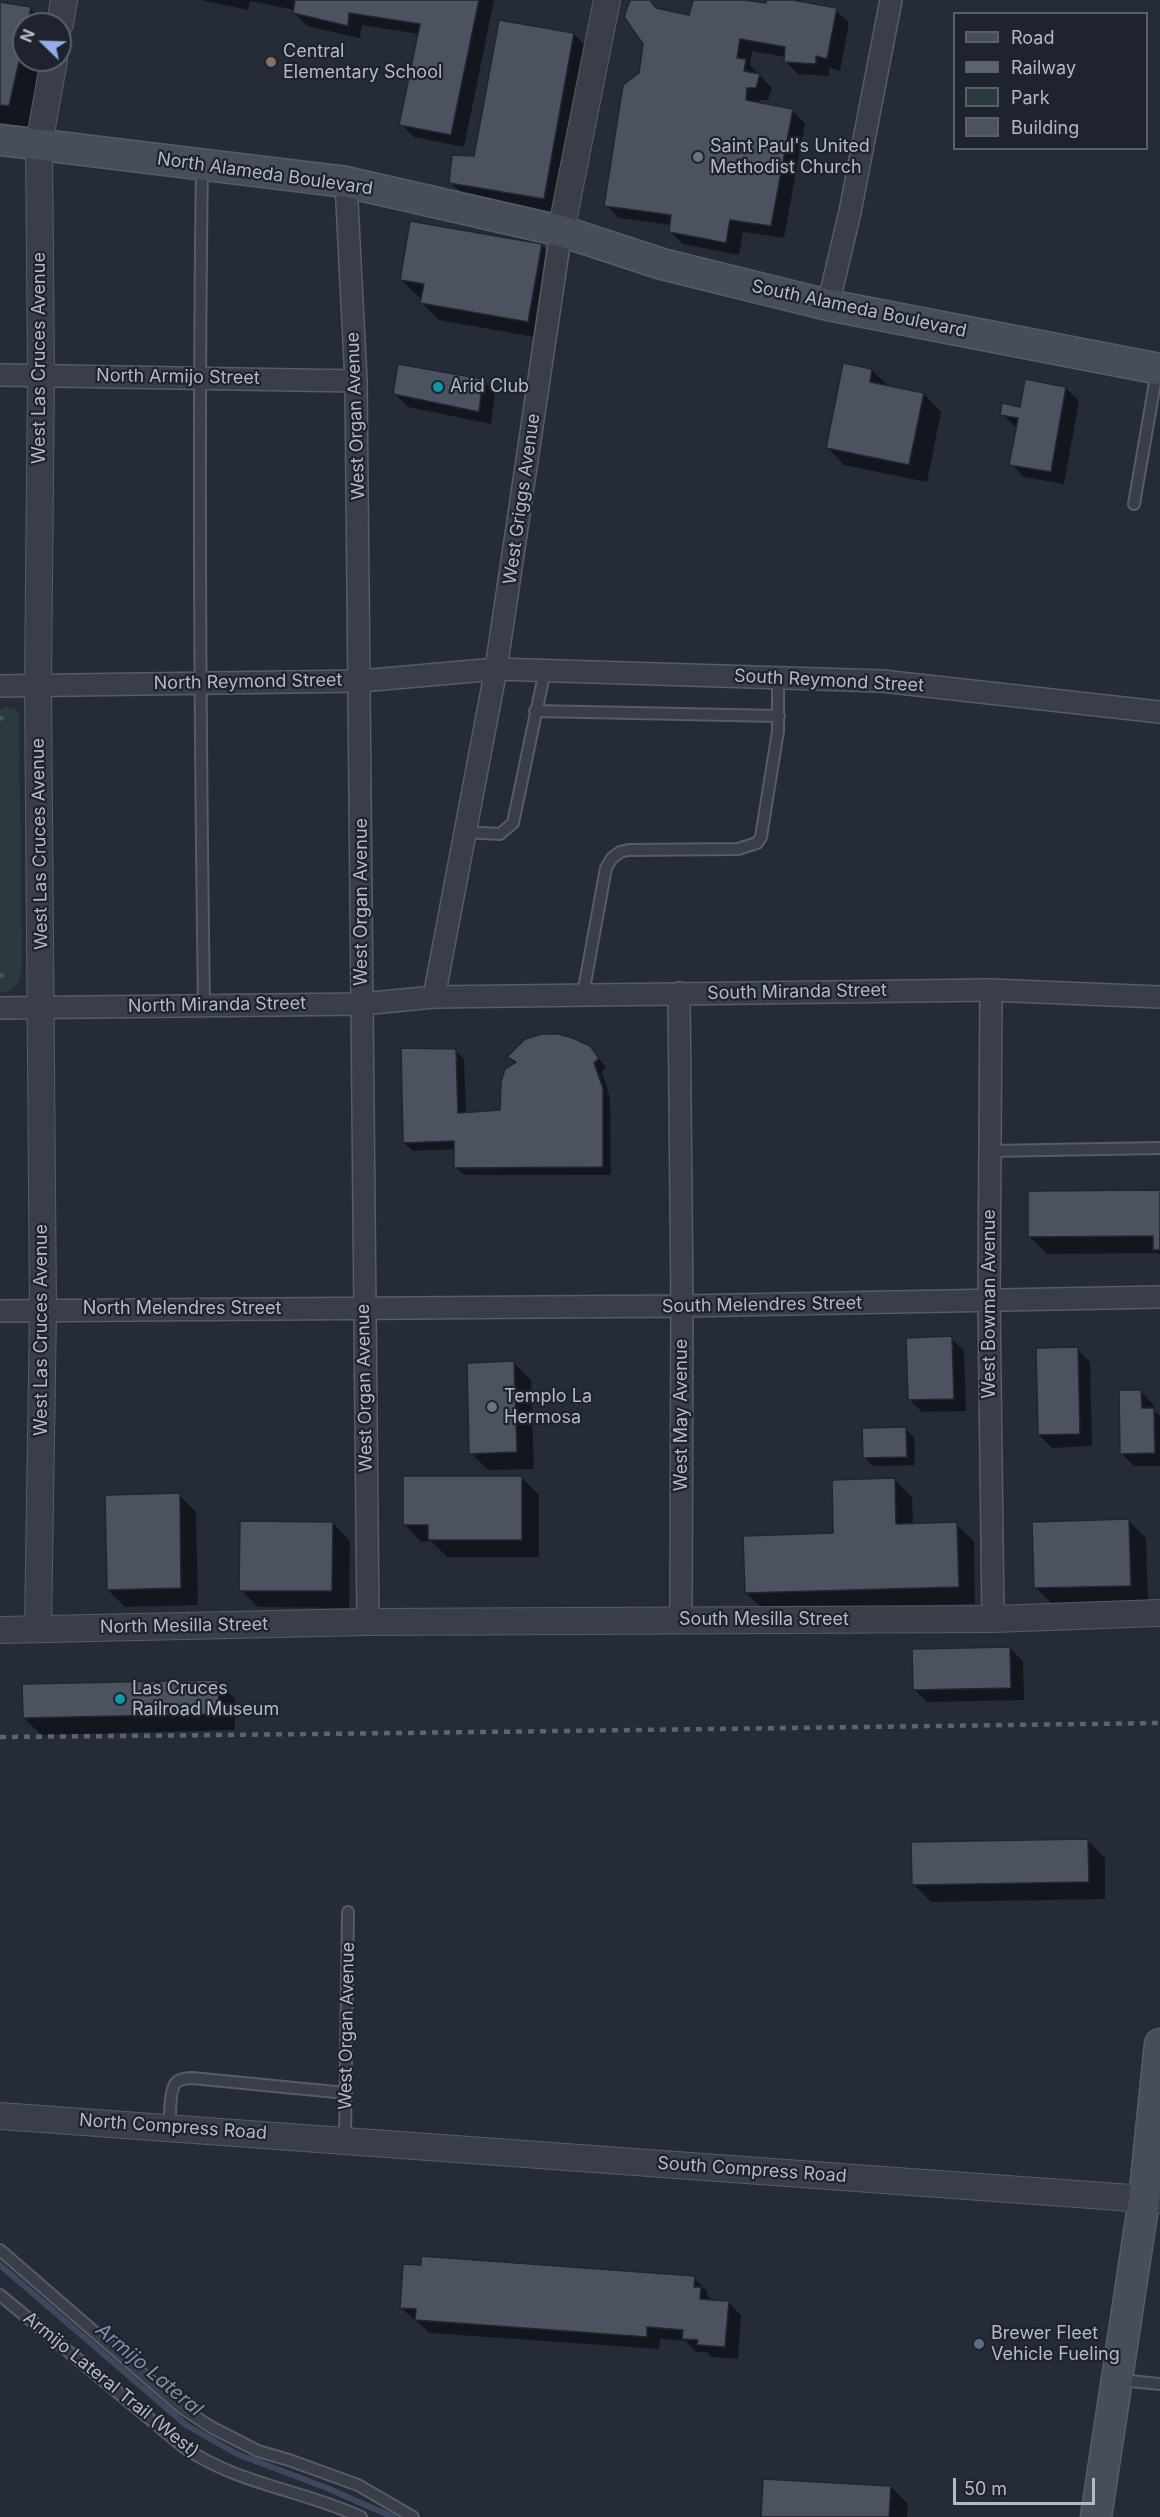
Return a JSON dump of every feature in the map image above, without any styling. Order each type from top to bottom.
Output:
[{"type":"main road","name":"North Alameda Boulevard","points":[[0,140],[346,182],[561,231]]},
{"type":"main road","name":"South Alameda Boulevard","points":[[561,231],[662,264],[828,305],[1159,368]]},
{"type":"main road","points":[[1096,2517],[1117,2379],[1152,2200],[1160,2044]]},
{"type":"street","name":"West Griggs Avenue","points":[[434,997],[496,669],[561,231],[607,0]]},
{"type":"street","points":[[828,305],[850,212],[891,0]]},
{"type":"street","name":"West Las Cruces Avenue","points":[[38,1629],[43,1310],[38,685],[41,374],[39,144],[52,72]]},
{"type":"street","name":"West Organ Avenue","points":[[346,182],[356,381],[361,681],[368,1622]]},
{"type":"street","name":"North Armijo Street","points":[[0,375],[356,381]]},
{"type":"street","name":"South Reymond Street","points":[[496,669],[882,681],[1160,712]]},
{"type":"street","name":"North Reymond Street","points":[[0,686],[361,681],[496,669]]},
{"type":"street","name":"South Miranda Street","points":[[434,997],[991,990],[1160,997]]},
{"type":"street","name":"West Bowman Avenue","points":[[991,990],[989,1302],[993,1619]]},
{"type":"street","name":"West May Avenue","points":[[679,993],[682,1306],[681,1621]]},
{"type":"street","name":"North Miranda Street","points":[[0,1008],[362,1004],[434,997]]},
{"type":"street","name":"South Melendres Street","points":[[364,1308],[682,1306],[1160,1298]]},
{"type":"street","name":"North Melendres Street","points":[[0,1311],[364,1308]]},
{"type":"street","name":"South Mesilla Street","points":[[368,1622],[993,1619],[1160,1613]]},
{"type":"street","name":"North Mesilla Street","points":[[0,1630],[368,1622]]},
{"type":"street","name":"North Compress Road","points":[[0,2116],[345,2139]]},
{"type":"street","name":"South Compress Road","points":[[345,2139],[1152,2200]]},
{"type":"lane","points":[[202,164],[200,683],[204,1005]]},
{"type":"lane","points":[[1134,504],[1159,368]]},
{"type":"lane","points":[[465,832],[500,834],[513,823],[545,670]]},
{"type":"lane","points":[[583,994],[603,879],[612,858],[628,850],[738,849],[757,843],[763,827],[778,731],[778,678]]},
{"type":"lane","points":[[536,711],[779,716]]},
{"type":"lane","points":[[990,1151],[1160,1148]]},
{"type":"lane","name":"West Organ Avenue","points":[[345,2139],[348,1912]]},
{"type":"lane","points":[[170,2127],[169,2110],[174,2085],[179,2080],[192,2078],[346,2093]]},
{"type":"lane","points":[[0,2250],[182,2408],[211,2427],[258,2451],[358,2485],[413,2517]]},
{"type":"lane","name":"Armijo Lateral Trail (West)","points":[[0,2295],[202,2460],[249,2480],[312,2498],[361,2517]]},
{"type":"lane","points":[[1117,2379],[1160,2384]]},
{"type":"path","points":[[0,720],[4,716]]},
{"type":"path","points":[[0,974],[5,979]]},
{"type":"green space","points":[[4,706],[16,709],[19,714],[22,968],[20,977],[12,989],[0,993],[0,709],[4,709]]},
{"type":"building","points":[[295,0],[479,0],[451,135],[399,125],[420,24],[349,13],[348,26],[293,13]]},
{"type":"building","name":"Saint Paul's United Methodist Church","points":[[630,0],[650,0],[656,8],[689,15],[693,0],[745,0],[766,3],[766,0],[793,0],[837,8],[827,59],[816,56],[816,64],[784,62],[785,47],[740,39],[737,58],[746,59],[744,71],[760,74],[756,88],[747,88],[746,100],[793,109],[771,226],[730,220],[726,243],[669,232],[671,215],[604,206],[623,85],[639,73],[643,44],[624,17]]},
{"type":"building","points":[[0,2],[31,7],[30,12],[12,12],[12,72],[17,72],[9,106],[0,105]]},
{"type":"building","points":[[499,20],[574,33],[544,199],[449,183],[452,155],[474,156]]},
{"type":"building","points":[[410,221],[542,244],[528,322],[420,303],[424,284],[400,280]]},
{"type":"building","points":[[843,363],[872,369],[870,382],[924,393],[909,465],[826,448]]},
{"type":"building","name":"Arid Club","points":[[398,364],[483,379],[479,412],[393,394]]},
{"type":"building","points":[[1025,379],[1066,387],[1051,472],[1009,465],[1018,418],[1000,415],[1002,403],[1020,407]]},
{"type":"building","points":[[542,1034],[558,1034],[573,1038],[590,1046],[599,1058],[594,1063],[603,1088],[603,1167],[454,1168],[454,1141],[403,1143],[401,1048],[456,1049],[458,1113],[500,1110],[501,1082],[505,1069],[516,1062],[507,1057],[525,1039]]},
{"type":"building","points":[[1160,1190],[1160,1250],[1153,1250],[1153,1236],[1028,1237],[1028,1191]]},
{"type":"building","points":[[952,1336],[954,1399],[908,1400],[906,1338]]},
{"type":"building","points":[[1078,1347],[1080,1434],[1038,1435],[1036,1348]]},
{"type":"building","name":"Templo La Hermosa","points":[[514,1361],[517,1452],[469,1454],[467,1363]]},
{"type":"building","points":[[1119,1390],[1141,1390],[1142,1408],[1154,1408],[1155,1453],[1120,1454]]},
{"type":"building","points":[[906,1427],[907,1457],[863,1458],[862,1428]]},
{"type":"building","points":[[403,1476],[522,1476],[522,1540],[428,1540],[428,1525],[403,1525]]},
{"type":"building","points":[[895,1478],[896,1524],[957,1522],[959,1587],[745,1593],[743,1536],[833,1533],[832,1480]]},
{"type":"building","points":[[180,1493],[181,1588],[107,1590],[105,1495]]},
{"type":"building","points":[[1129,1519],[1131,1586],[1034,1588],[1032,1522]]},
{"type":"building","points":[[240,1521],[333,1522],[332,1591],[239,1591]]},
{"type":"building","points":[[1010,1647],[1011,1688],[913,1690],[912,1649]]},
{"type":"building","name":"Las Cruces Railroad Museum","points":[[218,1680],[219,1714],[23,1718],[22,1684]]},
{"type":"building","points":[[1088,1839],[1089,1882],[912,1885],[911,1842]]},
{"type":"building","points":[[421,2256],[695,2276],[694,2287],[701,2287],[700,2299],[729,2301],[725,2347],[697,2345],[698,2340],[682,2339],[683,2330],[647,2327],[647,2337],[415,2320],[416,2309],[400,2308],[403,2264],[421,2265]]},
{"type":"building","points":[[763,2479],[891,2486],[889,2517],[761,2517]]},
{"type":"waterway","name":"Armijo Lateral","points":[[0,2265],[186,2425],[237,2454],[327,2488],[393,2517]]},
{"type":"railway","points":[[0,1737],[1160,1723]]},
{"type":"place","name":"Central Elementary School","points":[[271,62]]},
{"type":"place","name":"Saint Paul's United Methodist Church","points":[[698,157]]},
{"type":"place","name":"Arid Club","points":[[438,387]]},
{"type":"place","name":"Templo La Hermosa","points":[[492,1407]]},
{"type":"place","name":"Las Cruces Railroad Museum","points":[[120,1699]]},
{"type":"place","name":"Brewer Fleet Vehicle Fueling","points":[[979,2344]]}]
